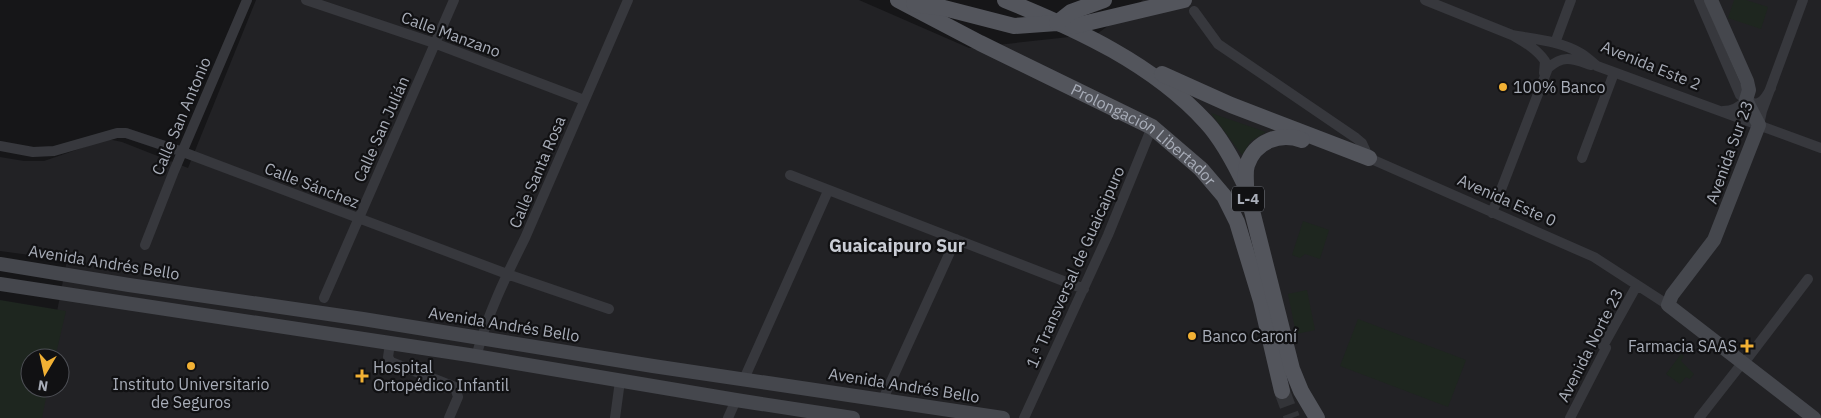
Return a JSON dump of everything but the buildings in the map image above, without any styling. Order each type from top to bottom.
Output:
[{"type":"main road","name":"Prolongación Libertador","points":[[1005,0],[1092,37],[1160,81],[1183,99],[1207,123],[1230,157],[1246,187],[1292,368],[1301,391],[1317,418]]},
{"type":"main road","points":[[1057,23],[1071,12],[1104,0]]},
{"type":"main road","name":"Prolongación Libertador","points":[[900,1],[980,44],[1152,127],[1201,168],[1224,196],[1237,222],[1261,301],[1282,391]]},
{"type":"main road","points":[[900,1],[944,8],[1014,26],[1057,23],[1074,26],[1189,5]]},
{"type":"main road","name":"L-4","points":[[1092,37],[1192,88],[1369,158]]},
{"type":"main road","points":[[1246,187],[1247,164],[1266,141],[1277,137],[1295,138],[1361,161],[1369,158]]},
{"type":"street","name":"Calle San Antonio","points":[[145,245],[174,170],[246,0]]},
{"type":"street","name":"Calle Manzano","points":[[306,0],[434,44],[584,100]]},
{"type":"street","name":"Calle San Julián","points":[[324,298],[454,0]]},
{"type":"street","name":"Calle Santa Rosa","points":[[476,357],[481,338],[507,274],[525,238],[628,0]]},
{"type":"street","points":[[1425,0],[1512,35],[1530,46],[1545,61],[1543,79]]},
{"type":"street","points":[[1554,43],[1571,0]]},
{"type":"street","points":[[1699,0],[1737,90],[1746,100],[1760,125]]},
{"type":"street","points":[[1711,0],[1749,88],[1746,100],[1741,105],[1733,109],[1721,111]]},
{"type":"street","name":"Avenida Sur 23","points":[[1668,305],[1672,296],[1714,240],[1760,125],[1762,111],[1803,0]]},
{"type":"street","points":[[1189,5],[1218,44],[1356,138],[1362,143],[1369,158]]},
{"type":"street","name":"Avenida Este 2","points":[[1512,35],[1554,43],[1581,53],[1597,66],[1614,73],[1821,148]]},
{"type":"street","points":[[1492,213],[1548,68],[1559,60],[1566,58],[1597,66]]},
{"type":"street","points":[[1582,158],[1614,73]]},
{"type":"street","points":[[1746,100],[1754,103],[1762,102],[1770,88]]},
{"type":"street","name":"1.ª Transversal de Guaicaipuro","points":[[1024,418],[1084,289],[1152,127]]},
{"type":"street","name":"Calle Sánchez","points":[[0,146],[33,152],[54,151],[117,133],[126,134],[183,152],[507,274],[609,309]]},
{"type":"street","name":"Avenida Este 0","points":[[1369,158],[1594,257],[1668,305],[1814,418]]},
{"type":"street","points":[[790,175],[1084,289]]},
{"type":"street","points":[[744,379],[828,191]]},
{"type":"street","points":[[883,399],[956,239]]},
{"type":"street","name":"Avenida Andrés Bello","points":[[0,264],[1003,418]]},
{"type":"street","points":[[1699,418],[1808,280]]},
{"type":"street","points":[[0,284],[476,357],[853,418]]},
{"type":"street","name":"Avenida Norte 23","points":[[1570,418],[1606,348],[1603,346],[1637,285]]},
{"type":"street","points":[[390,344],[388,357],[391,362],[455,387],[458,397],[449,418]]},
{"type":"street","points":[[615,418],[620,381]]},
{"type":"street","points":[[728,418],[736,400]]},
{"type":"shaded area","points":[[256,0],[859,0],[969,48],[1097,34],[1143,0],[1821,0],[1821,418],[38,418],[41,398],[70,398],[70,348],[50,348],[67,260],[0,251],[0,157],[24,161],[44,161],[108,139],[122,142],[188,168]]},
{"type":"shaded area","points":[[1734,0],[1746,0],[1768,7],[1761,29],[1728,18]]},
{"type":"shaded area","points":[[1211,113],[1266,132],[1251,141],[1242,155]]},
{"type":"shaded area","points":[[1303,221],[1329,230],[1320,259],[1305,254],[1300,258],[1292,255]]},
{"type":"shaded area","points":[[1307,290],[1315,330],[1296,334],[1288,294]]},
{"type":"shaded area","points":[[0,300],[66,311],[57,348],[20,348],[20,398],[46,398],[42,418],[0,418]]},
{"type":"shaded area","points":[[1358,319],[1466,360],[1448,407],[1340,366]]},
{"type":"shaded area","points":[[1681,354],[1684,356],[1681,361],[1694,374],[1690,379],[1686,377],[1680,384],[1666,374]]},
{"type":"tunnel","points":[[1282,391],[1292,418]]},
{"type":"place","name":"100% Banco","points":[[1503,87]]},
{"type":"place","name":"Banco Caroní","points":[[1192,336]]},
{"type":"place","name":"Farmacia SAAS","points":[[1747,346]]},
{"type":"place","name":"Instituto Universitario de Seguros","points":[[191,366]]},
{"type":"place","name":"Hospital Ortopédico Infantil","points":[[362,376]]},
{"type":"district","name":"Guaicaipuro Sur","points":[[897,246]]}]
